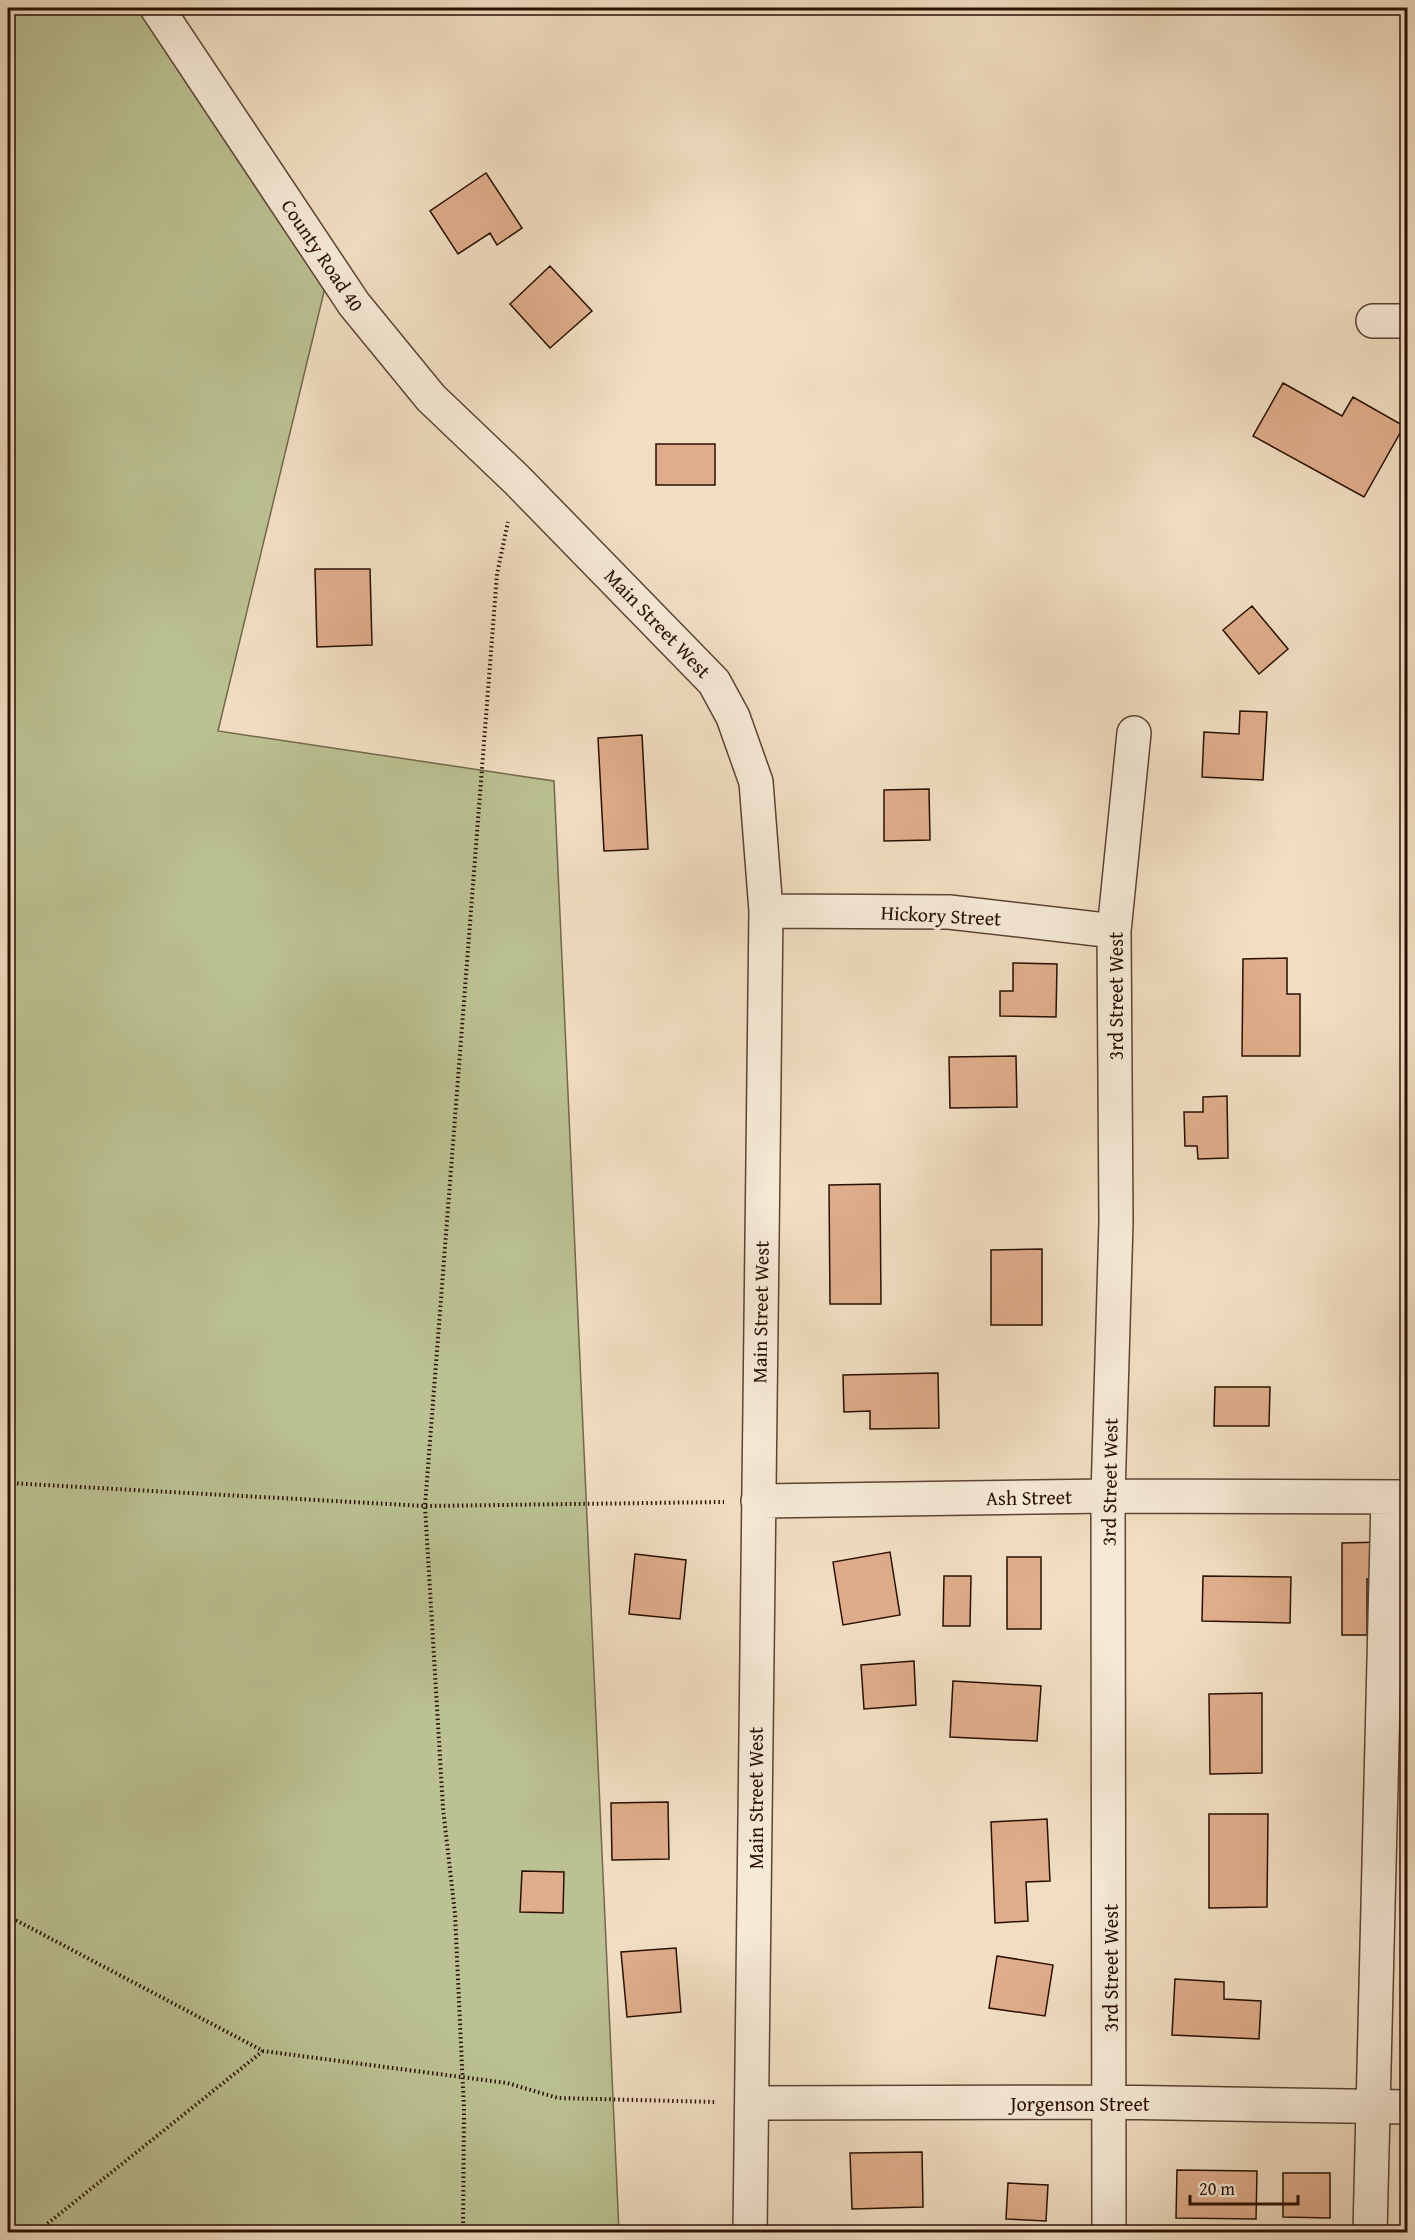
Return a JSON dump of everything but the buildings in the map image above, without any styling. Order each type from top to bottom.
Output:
[{"type":"street","name":"County Road 40","points":[[158,8],[354,304],[431,398],[517,480]]},
{"type":"street","points":[[1373,321],[1407,321]]},
{"type":"street","name":"Main Street West","points":[[517,480],[714,682],[733,717],[756,782],[766,911],[750,2232]]},
{"type":"street","name":"3rd Street West","points":[[1109,2232],[1108,1496],[1116,1222],[1114,931],[1134,733]]},
{"type":"street","name":"Hickory Street","points":[[766,911],[949,912],[1114,931]]},
{"type":"street","name":"Ash Street","points":[[758,1501],[1108,1496],[1398,1497]]},
{"type":"street","points":[[1370,2232],[1371,2106],[1398,1497]]},
{"type":"street","name":"Jorgenson Street","points":[[753,2103],[1110,2102],[1407,2107]]},
{"type":"path","points":[[463,2232],[464,2110],[455,1914],[443,1808],[425,1506],[496,574],[517,480]]},
{"type":"path","points":[[8,1483],[425,1506],[758,1501]]},
{"type":"path","points":[[8,1916],[263,2051],[507,2083],[558,2098],[753,2103]]},
{"type":"path","points":[[37,2232],[263,2051]]},
{"type":"green space","points":[[8,8],[162,8],[330,267],[218,731],[554,781],[619,2232],[8,2232]]}]
